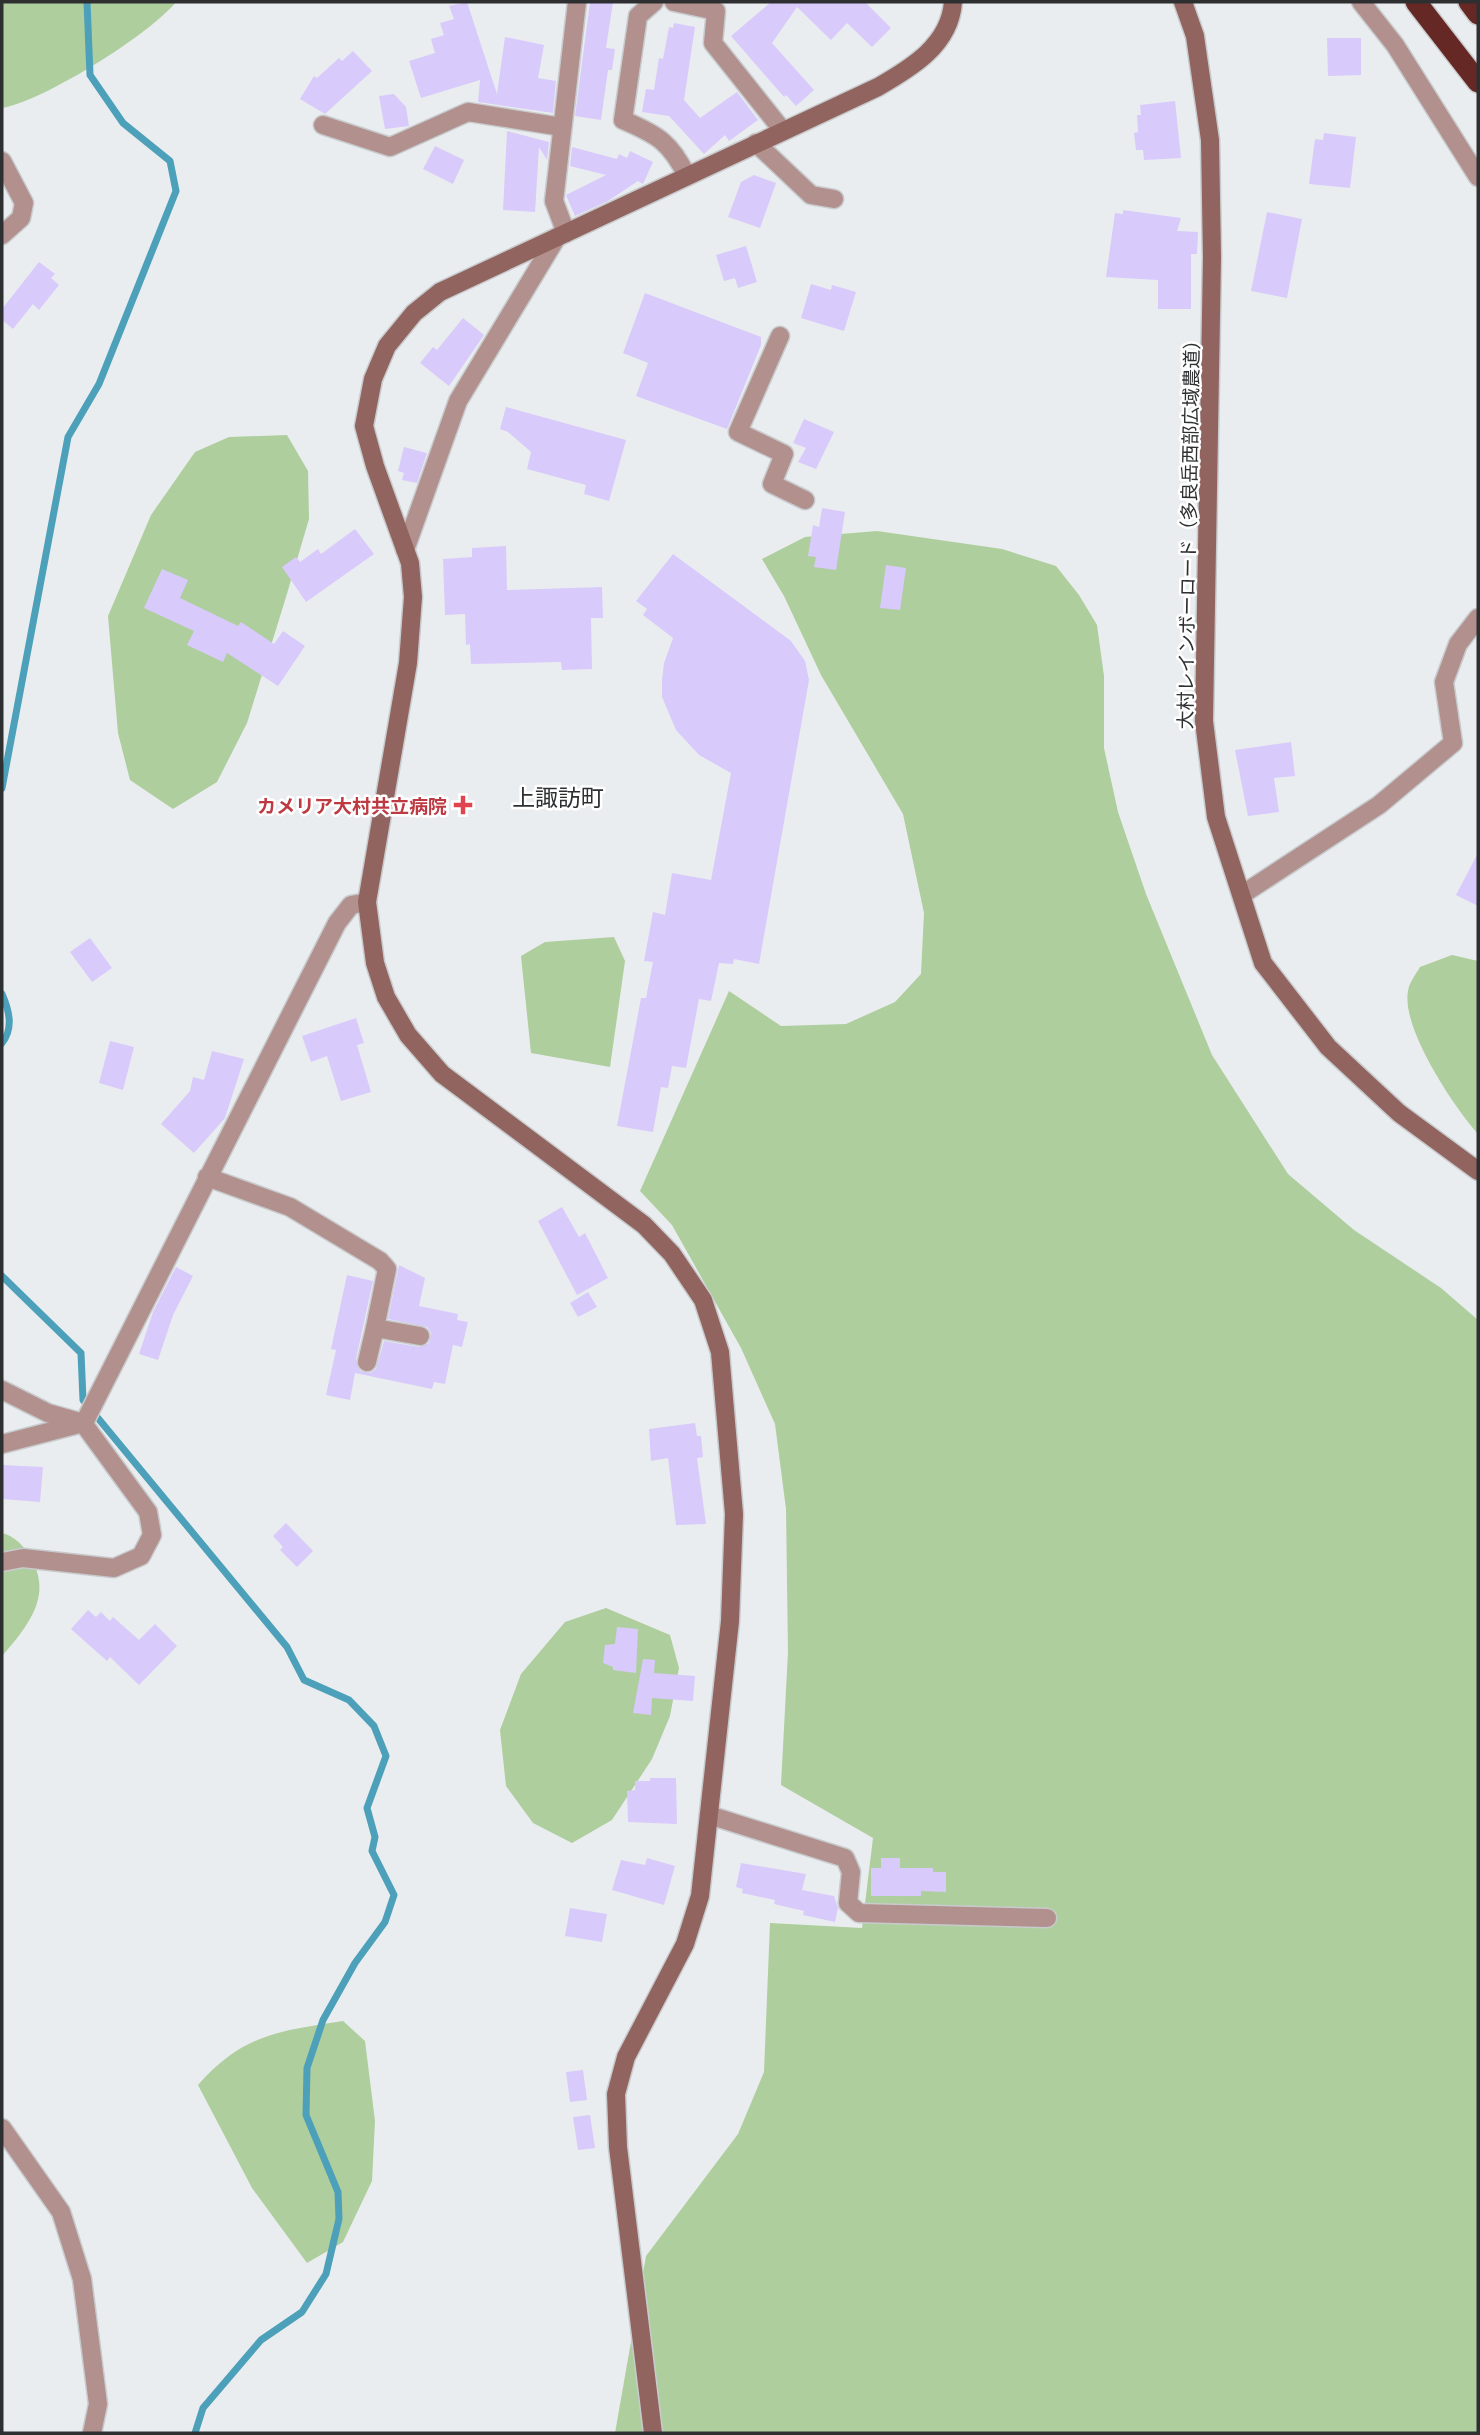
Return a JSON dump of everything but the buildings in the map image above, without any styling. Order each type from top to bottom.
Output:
[{"type":"highway","points":[[1416,2],[1478,82]]},
{"type":"highway","points":[[1469,2],[1478,13]]},
{"type":"street","points":[[405,550],[458,401],[562,235],[554,201],[577,2]]},
{"type":"street","points":[[654,2],[638,16],[623,120],[654,134],[673,149],[687,176]]},
{"type":"street","points":[[674,2],[716,11],[713,43],[783,131]]},
{"type":"street","points":[[653,2433],[618,2147],[616,2094],[626,2057],[685,1944],[700,1896],[730,1620],[734,1514],[721,1364],[703,1300],[672,1254],[644,1225],[442,1074],[408,1035],[386,997],[374,963],[367,902],[408,663],[413,597],[411,564],[375,466],[364,426],[373,379],[387,346],[414,313],[440,292],[878,87],[913,67],[939,42],[953,2]]},
{"type":"street","name":"大村レインボーロード（多良岳西部広域農道）","points":[[1183,2],[1195,36],[1210,140],[1212,257],[1204,721],[1216,817],[1243,894],[1262,963],[1328,1046],[1399,1113],[1478,1171]]},
{"type":"street","points":[[1361,2],[1395,45],[1478,177]]},
{"type":"street","points":[[323,125],[390,147],[468,112],[562,128]]},
{"type":"street","points":[[756,143],[811,195],[834,200]]},
{"type":"street","points":[[2,161],[24,203],[21,218],[2,235]]},
{"type":"street","points":[[780,335],[738,432],[784,454],[772,484],[805,500]]},
{"type":"street","points":[[1243,894],[1380,805],[1452,743],[1444,682],[1458,644],[1478,618]]},
{"type":"street","points":[[2,1444],[85,1421],[100,1397],[207,1177],[337,923],[351,905],[367,902]]},
{"type":"street","points":[[207,1177],[290,1207],[380,1261],[387,1269],[367,1362]]},
{"type":"street","points":[[375,1328],[420,1336]]},
{"type":"street","points":[[2,1390],[48,1413],[85,1421],[148,1511],[152,1535],[141,1556],[114,1568],[23,1558],[2,1562]]},
{"type":"street","points":[[709,1815],[845,1858],[851,1872],[848,1903],[859,1913],[1048,1918]]},
{"type":"street","points":[[2,2128],[61,2212],[82,2279],[98,2404],[92,2433]]},
{"type":"green space","points":[[2,2],[176,2],[143,32],[94,65],[43,93],[2,108]]},
{"type":"green space","points":[[287,435],[308,471],[309,519],[286,597],[247,723],[217,782],[173,809],[130,780],[118,733],[108,616],[151,515],[195,452],[229,437]]},
{"type":"green space","points":[[877,531],[1002,549],[1056,566],[1079,595],[1097,625],[1104,676],[1104,748],[1118,812],[1146,894],[1212,1055],[1288,1174],[1354,1230],[1441,1288],[1478,1320],[1478,2433],[615,2433],[646,2256],[738,2134],[764,2072],[770,1923],[862,1928],[873,1838],[781,1785],[788,1652],[786,1509],[775,1424],[741,1348],[672,1225],[640,1191],[729,991],[781,1026],[846,1024],[895,1002],[921,974],[924,913],[903,814],[821,675],[784,596],[762,559],[805,537]]},
{"type":"green space","points":[[614,937],[625,961],[610,1067],[531,1053],[521,956],[545,942]]},
{"type":"green space","points":[[1452,955],[1478,961],[1478,1134],[1431,1066],[1408,1007],[1408,991],[1420,967]]},
{"type":"green space","points":[[2,1533],[18,1541],[30,1556],[38,1575],[39,1594],[30,1620],[2,1656]]},
{"type":"green space","points":[[606,1608],[670,1635],[679,1668],[670,1716],[652,1759],[612,1820],[572,1843],[533,1823],[506,1786],[500,1730],[521,1674],[565,1622]]},
{"type":"green space","points":[[343,2021],[365,2041],[375,2121],[372,2181],[343,2242],[307,2263],[252,2188],[198,2085],[215,2068],[247,2045],[281,2032]]},
{"type":"waterway","points":[[2,788],[68,437],[99,384],[176,191],[170,161],[123,123],[90,75],[87,2]]},
{"type":"waterway","points":[[2,994],[9,1019],[8,1031],[2,1043]]},
{"type":"waterway","points":[[2,1276],[81,1353],[83,1400],[287,1647],[304,1680],[349,1700],[374,1726],[386,1756],[367,1808],[375,1837],[372,1851],[394,1895],[385,1922],[355,1963],[323,2020],[307,2068],[306,2115],[338,2192],[339,2219],[326,2274],[302,2312],[261,2340],[203,2408],[195,2433]]},
{"type":"place","name":"カメリア大村共立病院","points":[[463,805]]},
{"type":"district","name":"上諏訪町","points":[[558,797]]}]
